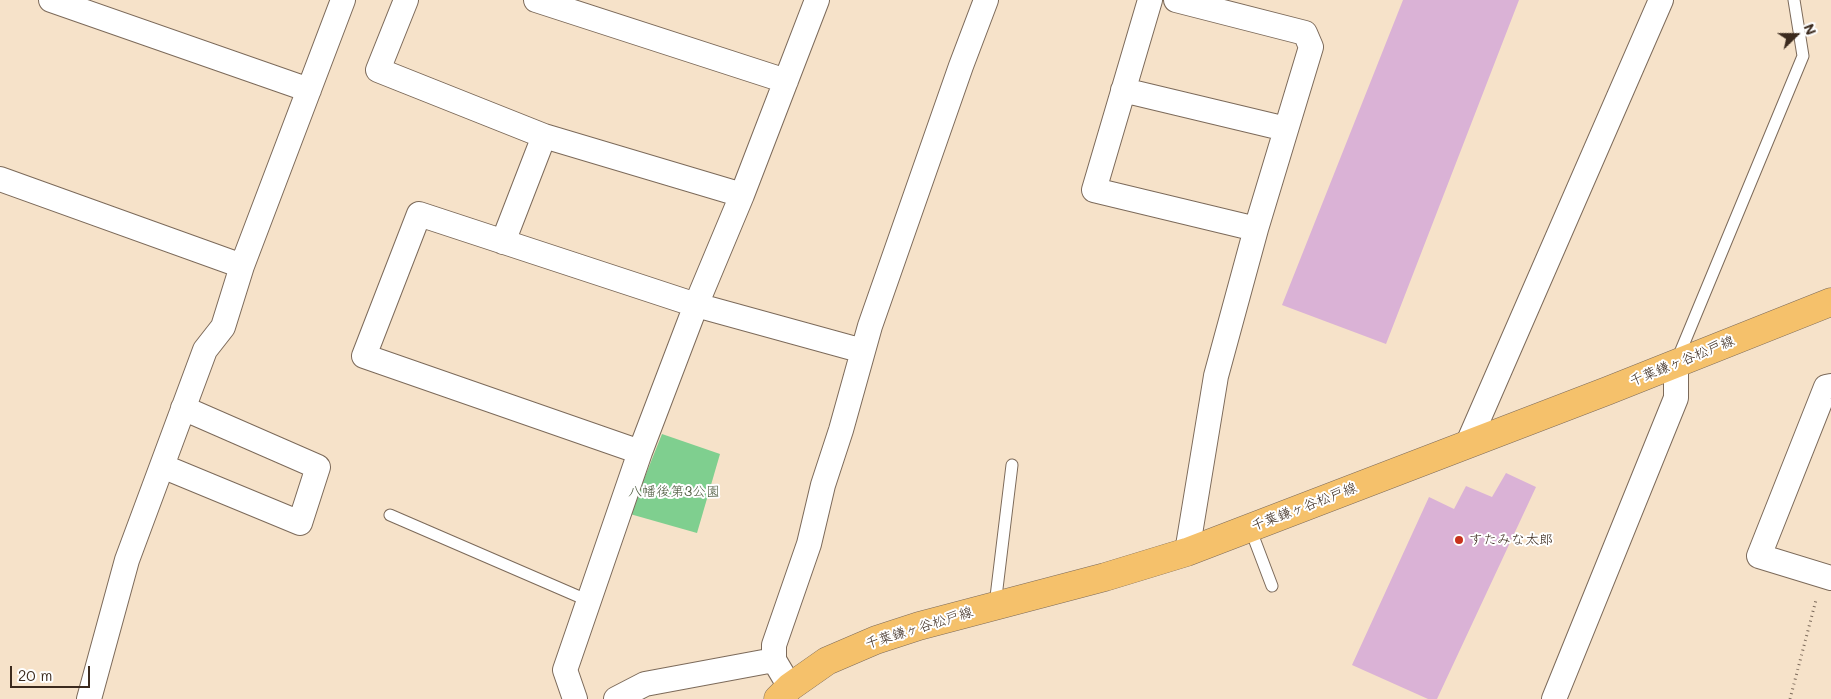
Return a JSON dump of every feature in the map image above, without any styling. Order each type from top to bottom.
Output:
[{"type":"main road","name":"千葉鎌ヶ谷松戸線","points":[[784,693],[827,661],[876,640],[919,626],[1105,577],[1187,552],[1676,364],[1831,302]]},
{"type":"street","points":[[51,0],[309,90]]},
{"type":"street","points":[[89,699],[127,560],[205,350],[222,327],[242,266],[343,0]]},
{"type":"street","points":[[406,0],[378,70],[544,136],[742,195]]},
{"type":"street","points":[[536,0],[786,81]]},
{"type":"street","points":[[575,699],[565,670],[640,452],[817,0]]},
{"type":"street","points":[[784,693],[774,660],[774,645],[809,544],[823,485],[841,430],[870,326],[986,0]]},
{"type":"street","points":[[1150,0],[1094,190],[1256,229]]},
{"type":"street","points":[[1176,0],[1305,33],[1310,47],[1256,229],[1216,376],[1187,552]]},
{"type":"street","points":[[1468,443],[1661,0]]},
{"type":"street","points":[[1124,90],[1286,129]]},
{"type":"street","points":[[503,242],[544,136]]},
{"type":"street","points":[[0,179],[242,266]]},
{"type":"street","points":[[640,452],[364,356],[419,214],[696,305],[864,350]]},
{"type":"street","points":[[1554,699],[1676,398],[1676,364]]},
{"type":"street","points":[[1827,576],[1758,556],[1826,387],[1831,386]]},
{"type":"street","points":[[162,466],[300,523],[318,467],[184,408]]},
{"type":"street","points":[[616,699],[645,684],[774,660]]},
{"type":"lane","points":[[1676,364],[1803,56],[1794,0]]},
{"type":"lane","points":[[995,605],[1012,465]]},
{"type":"lane","points":[[390,515],[589,601]]},
{"type":"lane","points":[[1250,528],[1272,586]]},
{"type":"path","points":[[1790,699],[1827,576]]},
{"type":"green space","name":"八幡後第3公園","points":[[662,434],[720,454],[697,533],[630,514]]},
{"type":"building","points":[[1403,0],[1519,0],[1386,344],[1282,305]]},
{"type":"building","points":[[1506,473],[1536,487],[1437,699],[1428,699],[1352,665],[1429,497],[1454,509],[1466,486],[1492,497]]},
{"type":"place","name":"すたみな太郎","points":[[1459,540]]}]
